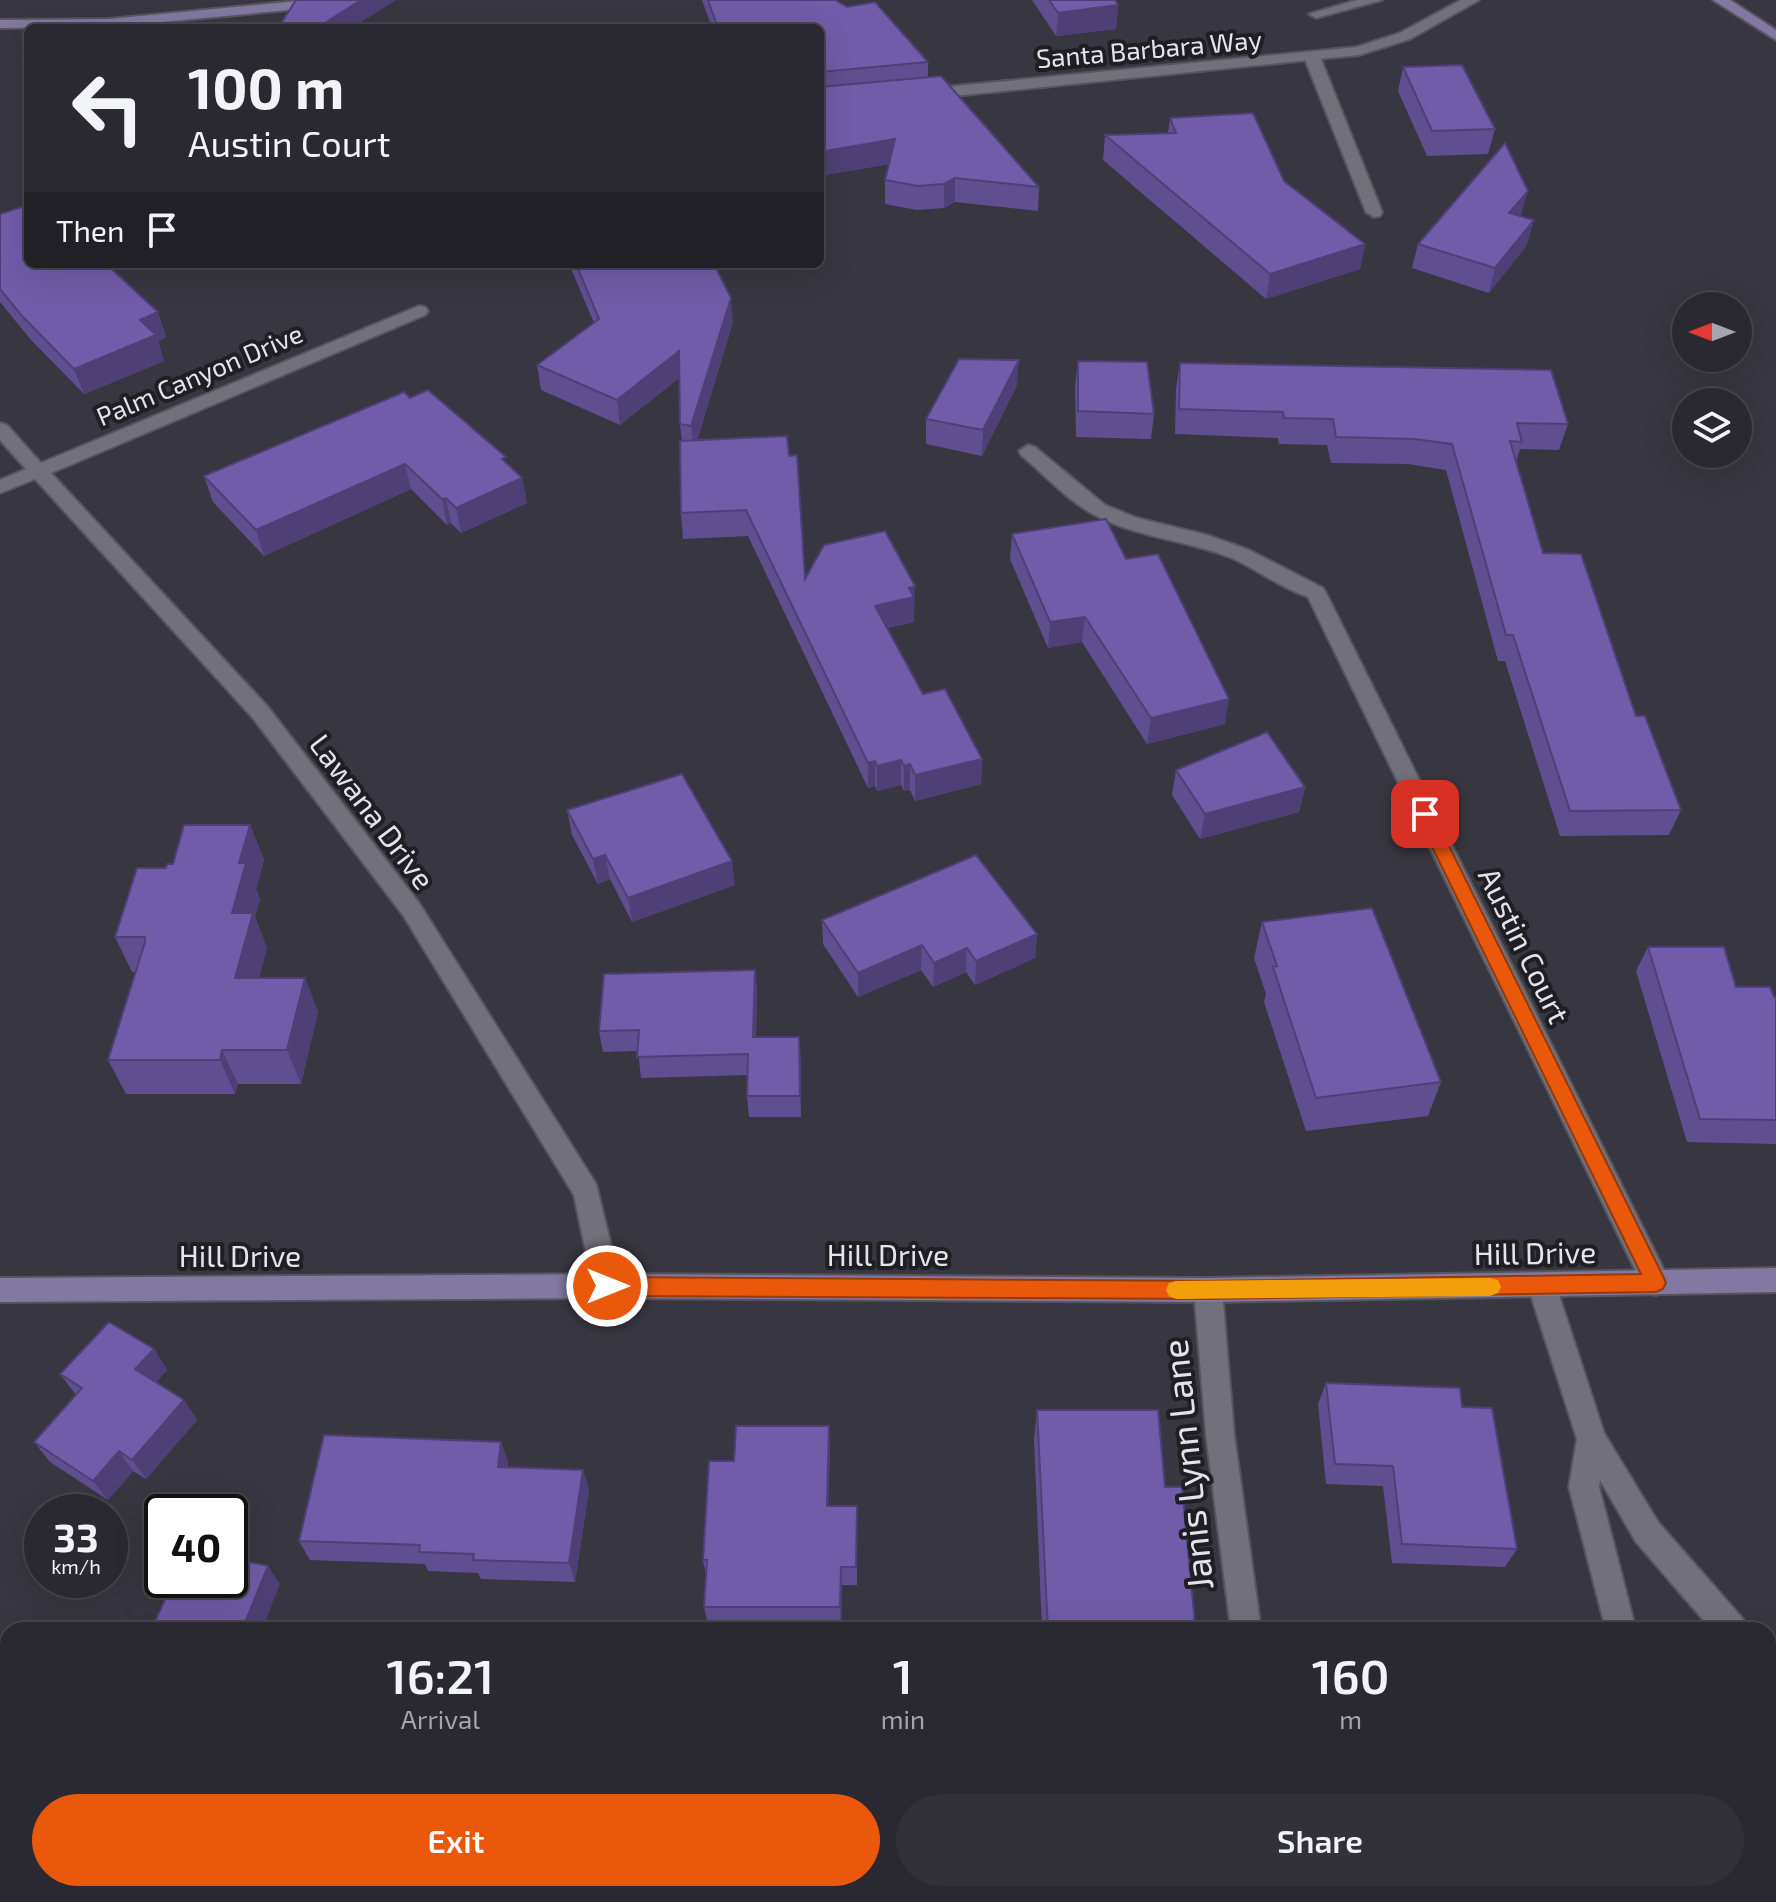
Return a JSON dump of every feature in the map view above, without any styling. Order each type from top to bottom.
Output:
[{"type":"street","points":[[0,24],[108,23],[354,0]]},
{"type":"street","points":[[1316,14],[1375,0]]},
{"type":"street","name":"Santa Barbara Way","points":[[915,95],[1359,51],[1405,36],[1472,0]]},
{"type":"street","points":[[1720,0],[1776,36]]},
{"type":"street","points":[[1312,57],[1374,212]]},
{"type":"street","name":"Palm Canyon Drive","points":[[0,487],[419,311]]},
{"type":"street","name":"Lawana Drive","points":[[0,429],[260,712],[411,909],[587,1192],[607,1286]]},
{"type":"street","name":"Austin Court","points":[[1028,451],[1098,509],[1131,523],[1200,540],[1242,555],[1316,593],[1656,1283]]},
{"type":"street","name":"Hill Drive","points":[[0,1290],[607,1286],[1208,1290],[1776,1280]]},
{"type":"street","points":[[1542,1286],[1591,1439],[1647,1532],[1725,1622]]},
{"type":"street","name":"Janis Lynn Lane","points":[[1208,1290],[1220,1434],[1245,1622]]},
{"type":"street","points":[[1591,1439],[1584,1487],[1619,1622]]},
{"type":"building","points":[[296,0],[361,0],[323,24],[281,24]]},
{"type":"building","points":[[708,0],[835,0],[847,7],[875,2],[928,62],[824,72],[824,24],[717,24]]},
{"type":"building","points":[[1049,0],[1115,0],[1118,5],[1058,13]]},
{"type":"building","points":[[1462,65],[1495,129],[1432,131],[1403,67]]},
{"type":"building","points":[[941,76],[1039,187],[955,178],[944,184],[918,186],[885,180],[895,139],[824,151],[824,87]]},
{"type":"building","points":[[1253,113],[1284,181],[1365,244],[1270,274],[1105,135],[1176,133],[1170,118]]},
{"type":"building","points":[[1505,143],[1528,191],[1509,213],[1534,220],[1495,268],[1418,244]]},
{"type":"building","points":[[24,206],[24,268],[110,268],[158,312],[140,320],[156,335],[74,369],[0,289],[0,214]]},
{"type":"building","points":[[578,268],[716,268],[731,298],[691,426],[680,424],[679,351],[617,400],[537,365],[599,319]]},
{"type":"building","points":[[959,359],[1019,360],[983,430],[926,419]]},
{"type":"building","points":[[1078,361],[1147,362],[1154,414],[1078,411]]},
{"type":"building","points":[[1180,363],[1551,370],[1568,424],[1517,423],[1522,442],[1510,441],[1543,553],[1581,554],[1636,716],[1645,716],[1681,810],[1570,811],[1513,635],[1506,635],[1452,444],[1414,439],[1336,437],[1333,419],[1284,418],[1283,412],[1179,409]]},
{"type":"building","points":[[428,390],[506,457],[502,459],[522,478],[456,508],[405,464],[256,530],[204,476],[404,392],[410,398]]},
{"type":"building","points":[[787,436],[789,456],[797,455],[805,579],[824,545],[885,531],[915,586],[909,588],[914,597],[875,606],[923,694],[945,689],[982,759],[915,775],[910,764],[904,766],[901,760],[877,766],[875,761],[868,763],[746,510],[681,513],[680,441]]},
{"type":"building","points":[[1106,519],[1126,559],[1158,554],[1229,699],[1151,718],[1085,617],[1050,622],[1012,534]]},
{"type":"building","points":[[1267,732],[1305,787],[1205,814],[1176,770]]},
{"type":"building","points":[[682,774],[732,861],[628,898],[605,855],[593,859],[567,810]]},
{"type":"building","points":[[184,825],[250,825],[239,863],[246,863],[232,913],[253,913],[235,978],[305,978],[287,1050],[222,1050],[220,1060],[108,1060],[145,942],[145,937],[115,937],[137,868],[166,868],[167,864],[173,864]]},
{"type":"building","points":[[976,855],[1037,934],[976,961],[967,948],[934,963],[922,945],[858,973],[822,920]]},
{"type":"building","points":[[1372,908],[1441,1082],[1316,1098],[1273,967],[1277,966],[1262,922]]},
{"type":"building","points":[[1648,947],[1724,947],[1736,987],[1770,987],[1776,997],[1776,1120],[1700,1119]]},
{"type":"building","points":[[755,970],[753,1037],[799,1037],[800,1096],[747,1096],[748,1054],[637,1057],[639,1030],[599,1031],[604,974]]},
{"type":"building","points":[[109,1322],[154,1349],[135,1369],[184,1400],[132,1460],[119,1451],[93,1481],[34,1442],[82,1388],[60,1374]]},
{"type":"building","points":[[1326,1383],[1460,1388],[1462,1407],[1492,1408],[1517,1549],[1402,1544],[1393,1466],[1335,1464]]},
{"type":"building","points":[[1037,1410],[1158,1410],[1165,1487],[1182,1487],[1195,1622],[1048,1622]]},
{"type":"building","points":[[736,1426],[829,1426],[827,1506],[857,1506],[856,1567],[841,1567],[840,1607],[704,1607],[707,1560],[703,1560],[709,1461],[734,1461]]},
{"type":"building","points":[[324,1435],[501,1442],[498,1467],[583,1470],[569,1563],[473,1560],[474,1554],[419,1552],[420,1545],[299,1541]]},
{"type":"building","points":[[248,1562],[268,1566],[245,1622],[155,1622],[166,1598],[248,1598]]},
{"type":"slow traffic","points":[[1176,1290],[1490,1287]]},
{"type":"route","points":[[607,1286],[1208,1290],[1656,1283],[1425,814]]}]
